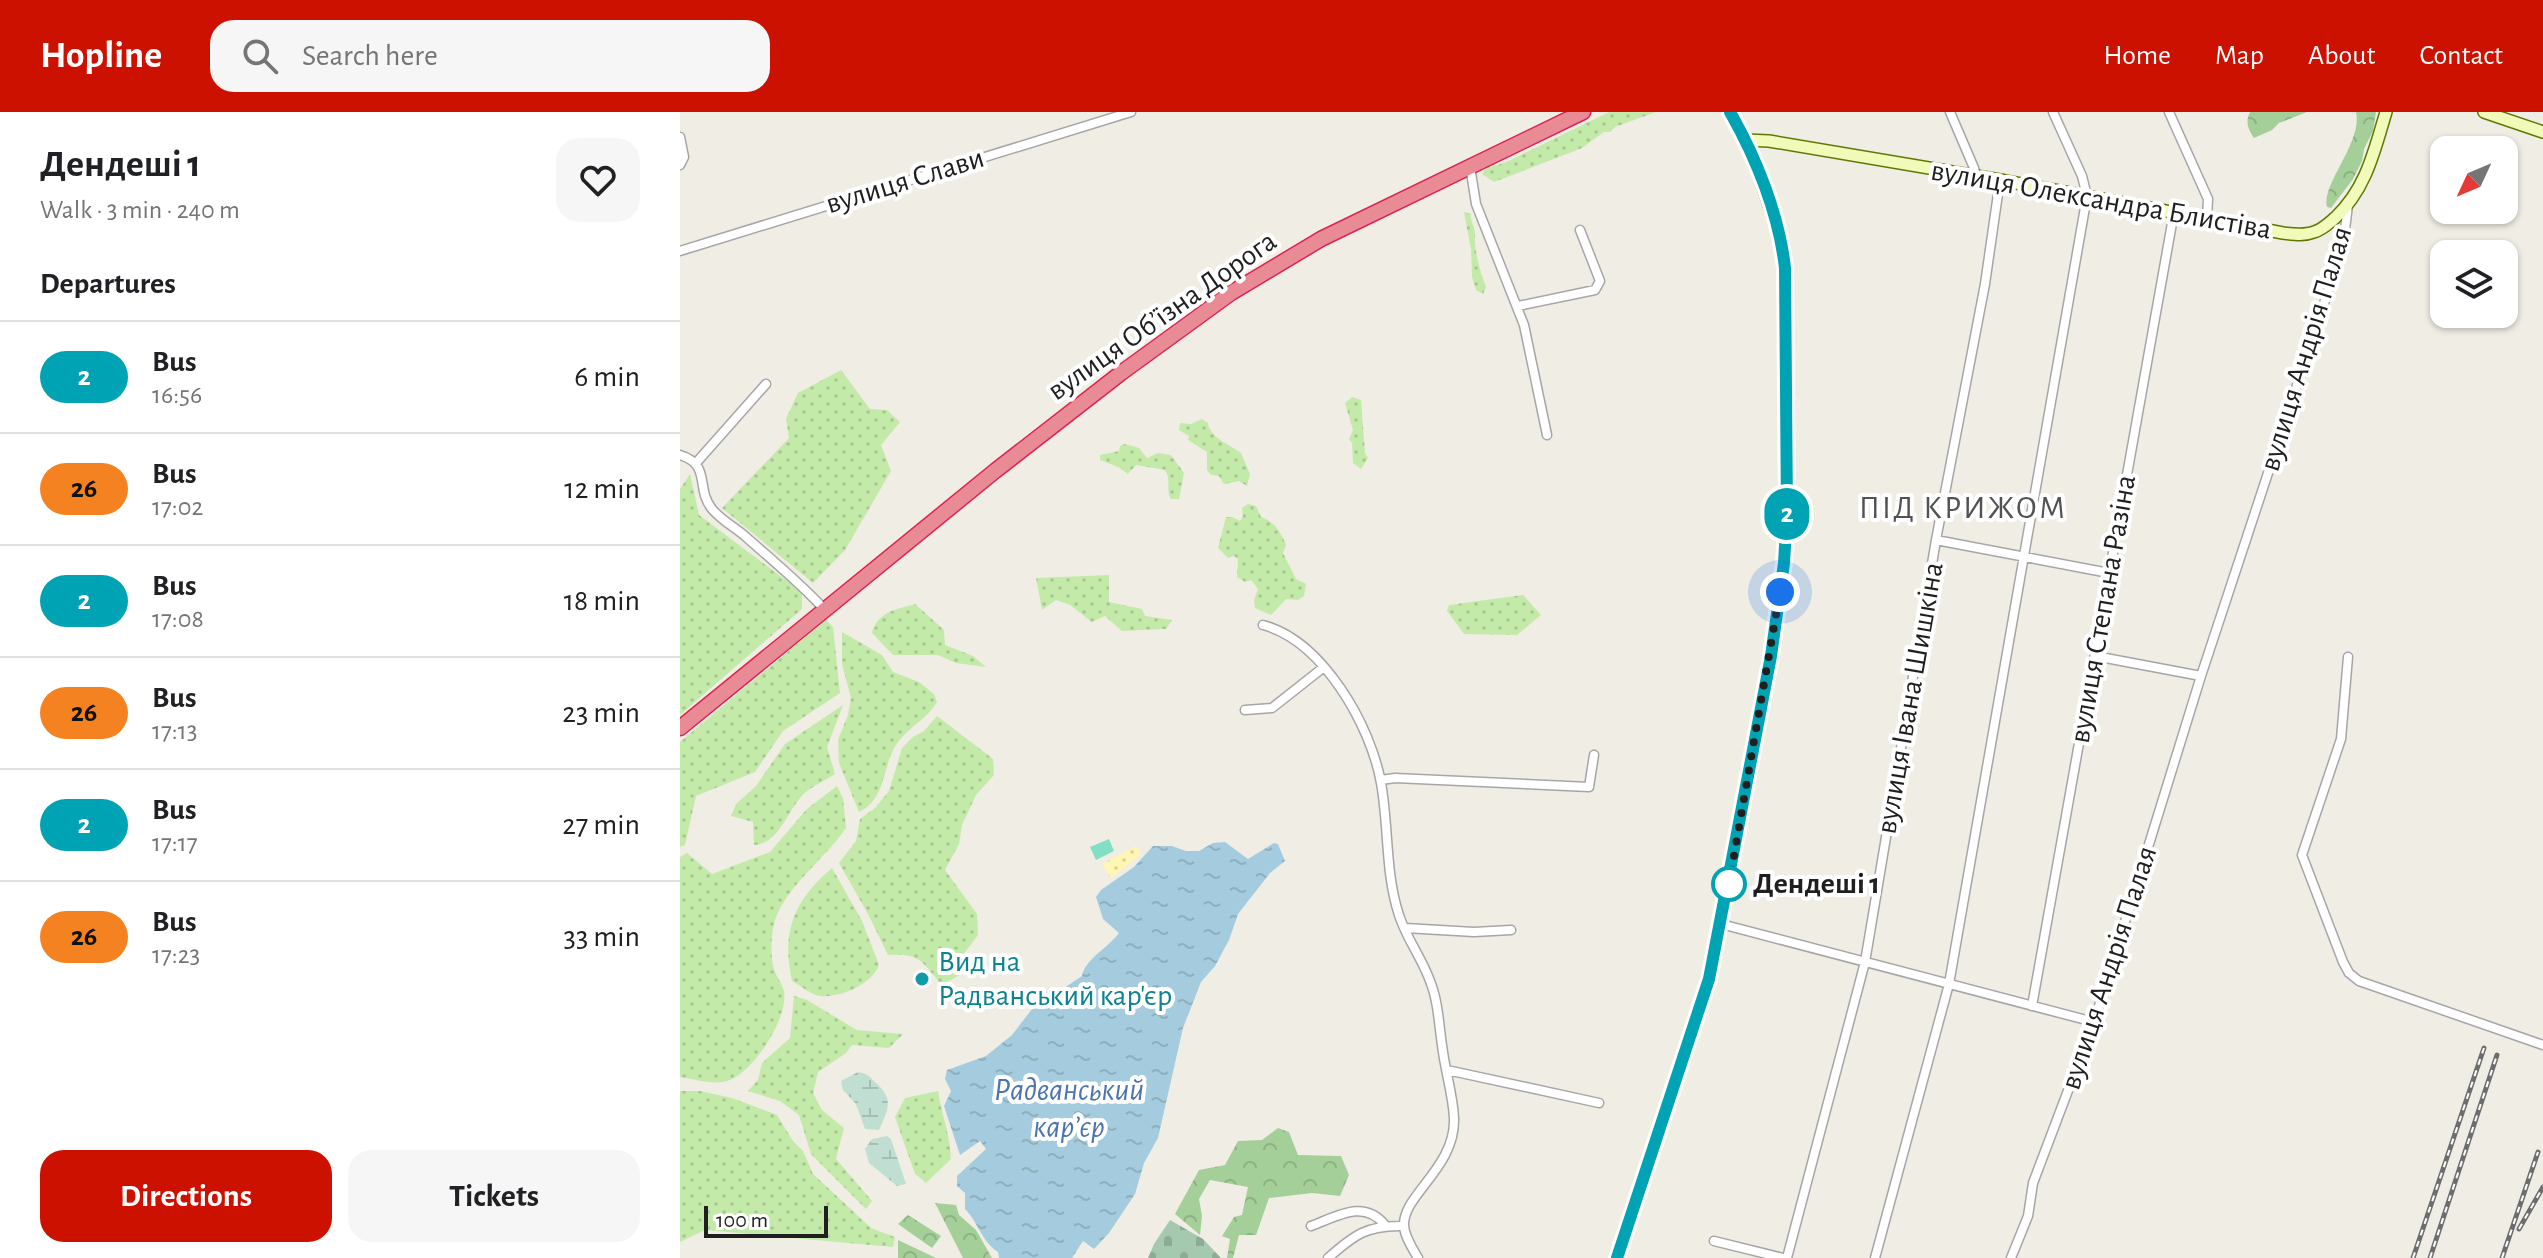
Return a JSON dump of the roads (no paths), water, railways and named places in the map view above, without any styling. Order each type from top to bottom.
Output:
[{"type":"highway","name":"вулиця Обʼїзна Дорога","points":[[680,728],[995,471],[1231,293],[1321,239],[1583,112]]},
{"type":"street","name":"вулиця Слави","points":[[680,251],[1131,112]]},
{"type":"street","points":[[1617,1258],[1709,979],[1776,623],[1787,513],[1785,268],[1779,234],[1745,140],[1730,112]]},
{"type":"street","points":[[1950,112],[1976,177]]},
{"type":"street","points":[[1875,1258],[1949,984],[2087,196],[2082,176],[2053,112]]},
{"type":"street","points":[[2169,112],[2208,199],[2207,218]]},
{"type":"street","name":"вулиця Олександра Блистіва","points":[[1745,140],[1769,141],[2283,233],[2305,234],[2320,229],[2348,204],[2367,174],[2386,112]]},
{"type":"street","points":[[2484,112],[2498,114],[2543,132]]},
{"type":"street","points":[[680,137],[684,157],[680,165]]},
{"type":"street","points":[[1470,166],[1476,204],[1518,306],[1535,370],[1547,435]]},
{"type":"street","name":"вулиця Івана Шишкіна","points":[[1785,1258],[1865,962],[1936,540],[1985,284],[2000,180]]},
{"type":"street","name":"вулиця Андрія Палая","points":[[2011,1258],[2028,1216],[2033,1183],[2094,1022],[2201,676],[2343,246],[2348,204]]},
{"type":"street","name":"вулиця Степана Разіна","points":[[2032,1006],[2174,212]]},
{"type":"street","points":[[1518,306],[1595,290],[1599,286],[1600,281],[1580,230]]},
{"type":"street","points":[[696,463],[766,384]]},
{"type":"street","points":[[680,455],[696,463],[704,495],[712,508],[824,609]]},
{"type":"street","points":[[1936,540],[2109,573]]},
{"type":"street","points":[[1263,625],[1294,640],[1324,667],[1355,712],[1381,780],[1390,876],[1399,915],[1435,995],[1454,1122],[1451,1143],[1439,1167],[1408,1209],[1403,1226],[1418,1258]]},
{"type":"street","points":[[2095,656],[2201,676]]},
{"type":"street","points":[[2348,657],[2341,739],[2302,855],[2343,962],[2349,973],[2359,981],[2543,1045]]},
{"type":"street","points":[[1245,710],[1272,708],[1324,667]]},
{"type":"street","points":[[1381,780],[1395,778],[1589,787],[1594,755]]},
{"type":"street","points":[[1721,924],[2094,1022]]},
{"type":"street","points":[[1405,928],[1474,932],[1511,930]]},
{"type":"street","points":[[1447,1070],[1599,1103]]},
{"type":"street","points":[[1311,1226],[1356,1209],[1368,1210],[1385,1225]]},
{"type":"street","points":[[1328,1258],[1364,1230],[1385,1225],[1403,1226]]},
{"type":"street","points":[[1714,1241],[1785,1258]]},
{"type":"water","name":"Радванський карʼєр","points":[[1225,842],[1248,859],[1274,843],[1278,844],[1285,861],[1270,873],[1238,914],[1215,966],[1201,982],[1183,1028],[1158,1138],[1144,1163],[1135,1194],[1109,1233],[1094,1249],[1083,1241],[1072,1258],[999,1258],[998,1252],[988,1243],[965,1209],[965,1193],[957,1186],[957,1176],[986,1149],[980,1141],[960,1155],[944,1106],[951,1091],[945,1079],[947,1070],[986,1056],[1012,1035],[1032,1009],[1064,991],[1082,976],[1092,959],[1119,933],[1103,919],[1096,897],[1134,867],[1153,846],[1199,851],[1213,843]]},
{"type":"railway","points":[[2413,1258],[2484,1048]]},
{"type":"railway","points":[[2430,1258],[2497,1055]]},
{"type":"railway","points":[[2502,1258],[2538,1152]]},
{"type":"railway","points":[[2519,1229],[2543,1187]]},
{"type":"place","name":"Дендеші 1","points":[[1729,884]]},
{"type":"place","name":"Вид на Радванський кар'єр","points":[[922,979]]},
{"type":"district","name":"ПІД КРИЖОМ","points":[[1963,508]]}]
